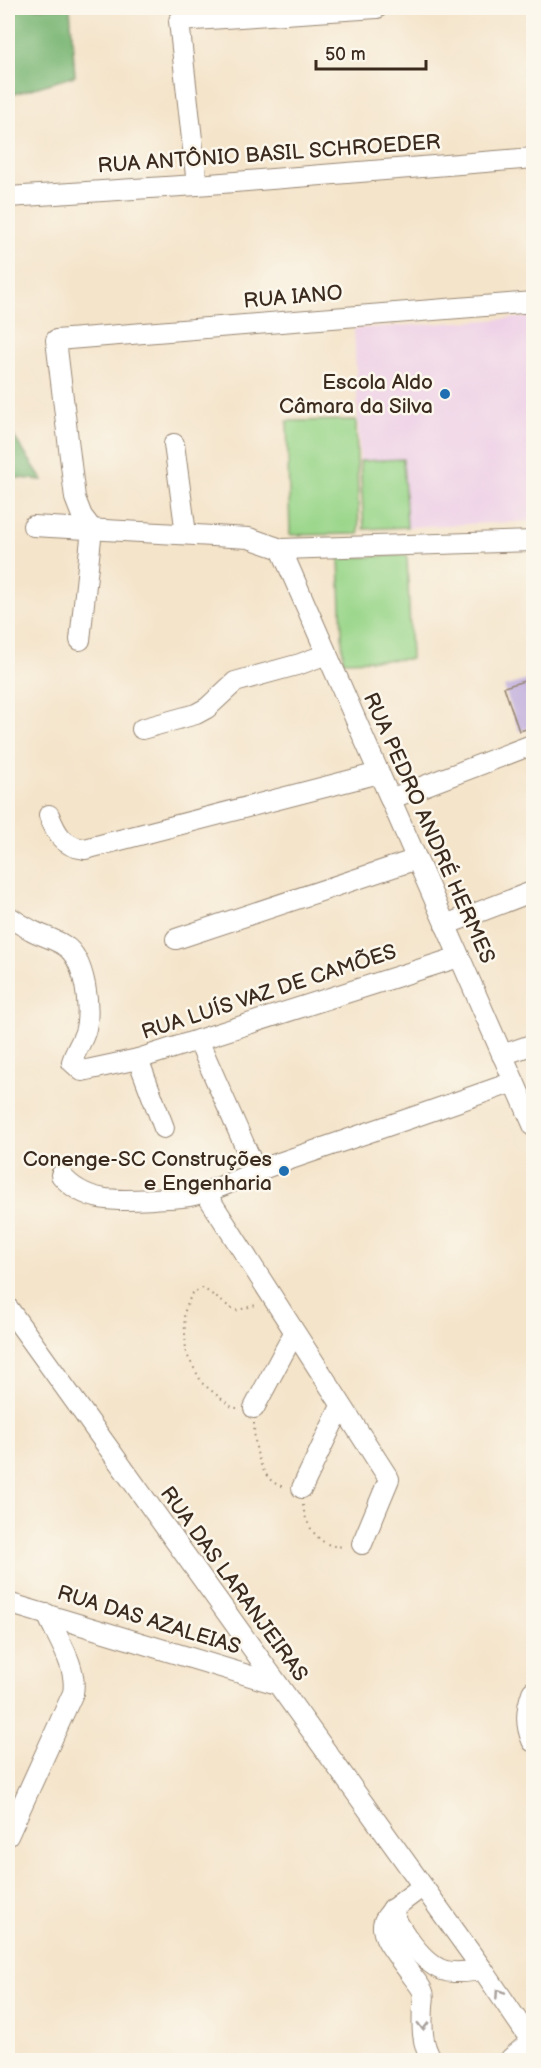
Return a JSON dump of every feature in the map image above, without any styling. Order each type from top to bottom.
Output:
[{"type":"main road","points":[[534,1693],[528,1723],[534,1740]]},
{"type":"main road","points":[[512,2061],[533,2041]]},
{"type":"street","points":[[196,185],[179,21],[377,8]]},
{"type":"street","name":"RUA ANTÔNIO BASIL SCHROEDER","points":[[8,197],[196,185],[534,158]]},
{"type":"street","name":"RUA IANO","points":[[92,529],[82,516],[75,498],[56,340],[534,302]]},
{"type":"street","points":[[174,444],[186,534]]},
{"type":"street","points":[[33,526],[249,538],[281,549],[534,541]]},
{"type":"street","points":[[80,640],[92,529]]},
{"type":"street","name":"RUA PEDRO ANDRÉ HERMES","points":[[281,549],[534,1127]]},
{"type":"street","points":[[142,729],[196,714],[207,708],[235,682],[327,654]]},
{"type":"street","points":[[390,799],[534,744]]},
{"type":"street","points":[[49,815],[60,837],[76,847],[85,849],[379,773]]},
{"type":"street","points":[[176,939],[417,860]]},
{"type":"street","points":[[445,925],[534,891]]},
{"type":"street","name":"RUA LUÍS VAZ DE CAMÕES","points":[[8,916],[29,930],[65,946],[72,953],[87,991],[86,1032],[72,1062],[82,1071],[138,1059],[459,957]]},
{"type":"street","points":[[198,1040],[256,1171]]},
{"type":"street","points":[[502,1055],[534,1044]]},
{"type":"street","points":[[138,1059],[164,1128]]},
{"type":"street","points":[[61,1175],[78,1191],[100,1199],[176,1198],[205,1192],[256,1171],[514,1082]]},
{"type":"street","points":[[205,1192],[389,1479],[362,1544]]},
{"type":"street","name":"RUA DAS LARANJEIRAS","points":[[8,1308],[533,2041]]},
{"type":"street","points":[[254,1408],[294,1333]]},
{"type":"street","points":[[302,1488],[341,1406]]},
{"type":"street","name":"RUA DAS AZALEIAS","points":[[8,1603],[277,1684]]},
{"type":"street","points":[[8,1836],[73,1693],[75,1683],[73,1672],[47,1614]]},
{"type":"street","points":[[422,1887],[392,1909],[384,1919],[383,1933],[423,1991],[422,2031],[432,2061]]},
{"type":"street","points":[[392,1909],[397,1923],[431,1964],[447,1972],[483,1970]]},
{"type":"street","points":[[399,1959],[417,1949]]},
{"type":"street","points":[[423,1991],[447,1972]]},
{"type":"shaded area","name":"Escola Aldo Câmara da Silva","points":[[533,317],[533,521],[407,527],[403,459],[360,461],[354,329]]},
{"type":"green space","points":[[8,8],[70,8],[75,76],[8,96]]},
{"type":"green space","points":[[356,420],[359,534],[290,535],[287,421]]},
{"type":"green space","points":[[8,428],[43,480],[8,477]]},
{"type":"green space","points":[[403,459],[407,527],[364,529],[360,461]]},
{"type":"green space","points":[[407,555],[411,659],[343,661],[339,558]]},
{"type":"building","points":[[534,678],[534,727],[519,731],[504,687]]},
{"type":"place","name":"Escola Aldo Câmara da Silva","points":[[445,394]]},
{"type":"place","name":"Conenge-SC Construções e Engenharia","points":[[284,1171]]}]
